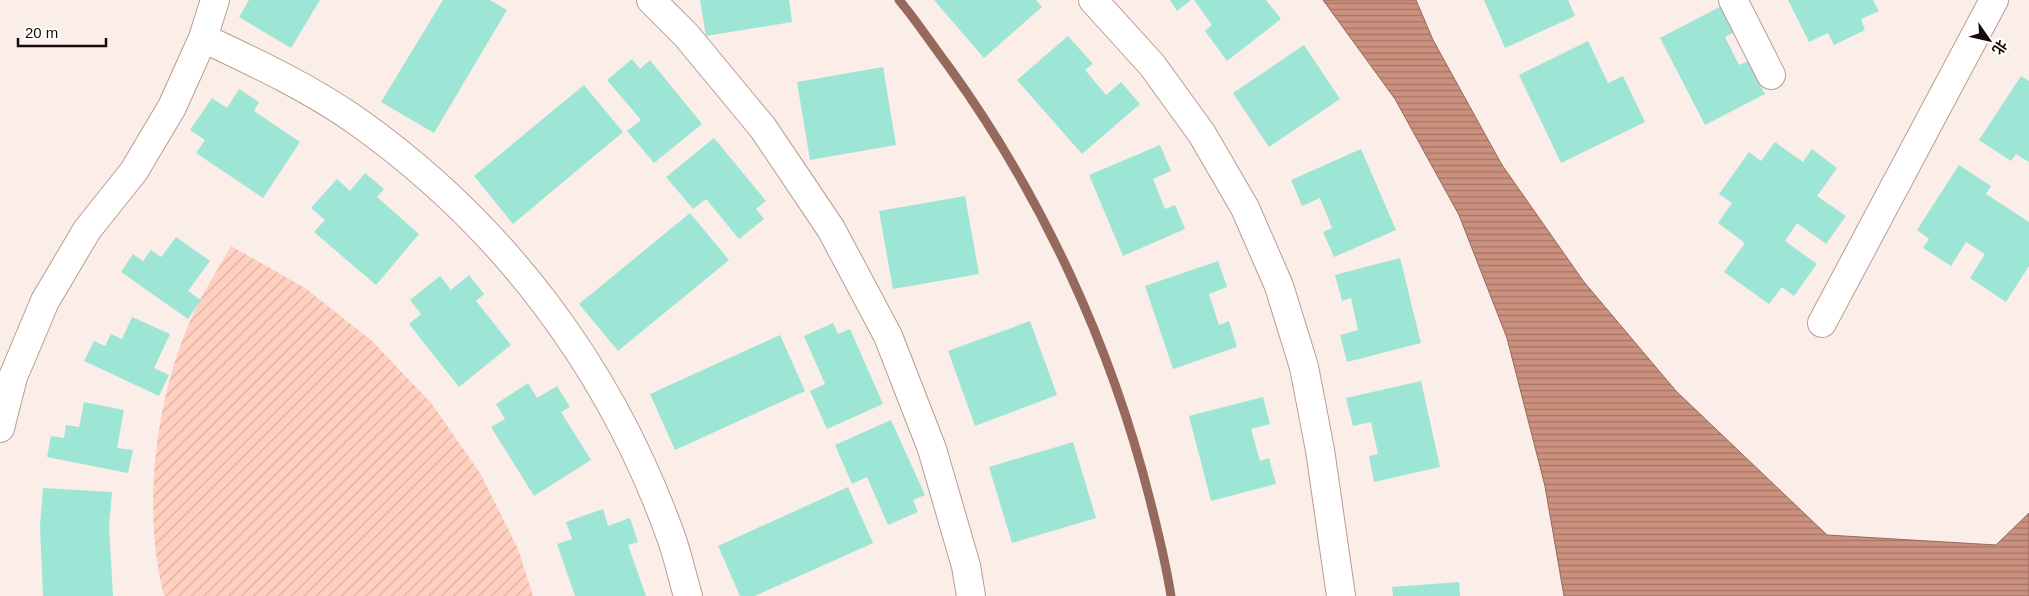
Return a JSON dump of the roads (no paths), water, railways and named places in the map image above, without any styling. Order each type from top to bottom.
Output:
[{"type":"lane","points":[[0,428],[13,377],[45,301],[87,230],[134,171],[163,123],[203,38],[215,0]]},
{"type":"lane","points":[[652,0],[686,35],[763,128],[831,229],[888,336],[932,449],[966,566],[971,596]]},
{"type":"lane","points":[[1092,0],[1152,65],[1202,134],[1245,208],[1279,286],[1304,367],[1320,450],[1341,596]]},
{"type":"lane","points":[[1733,0],[1771,75]]},
{"type":"lane","points":[[1822,323],[1994,0]]},
{"type":"lane","points":[[203,38],[282,76],[358,122],[427,176],[491,237],[548,304],[597,378],[638,456],[672,538],[688,596]]},
{"type":"waterway","points":[[899,0],[983,116],[1014,167],[1070,274],[1094,329],[1134,442],[1159,536],[1171,596]]}]
